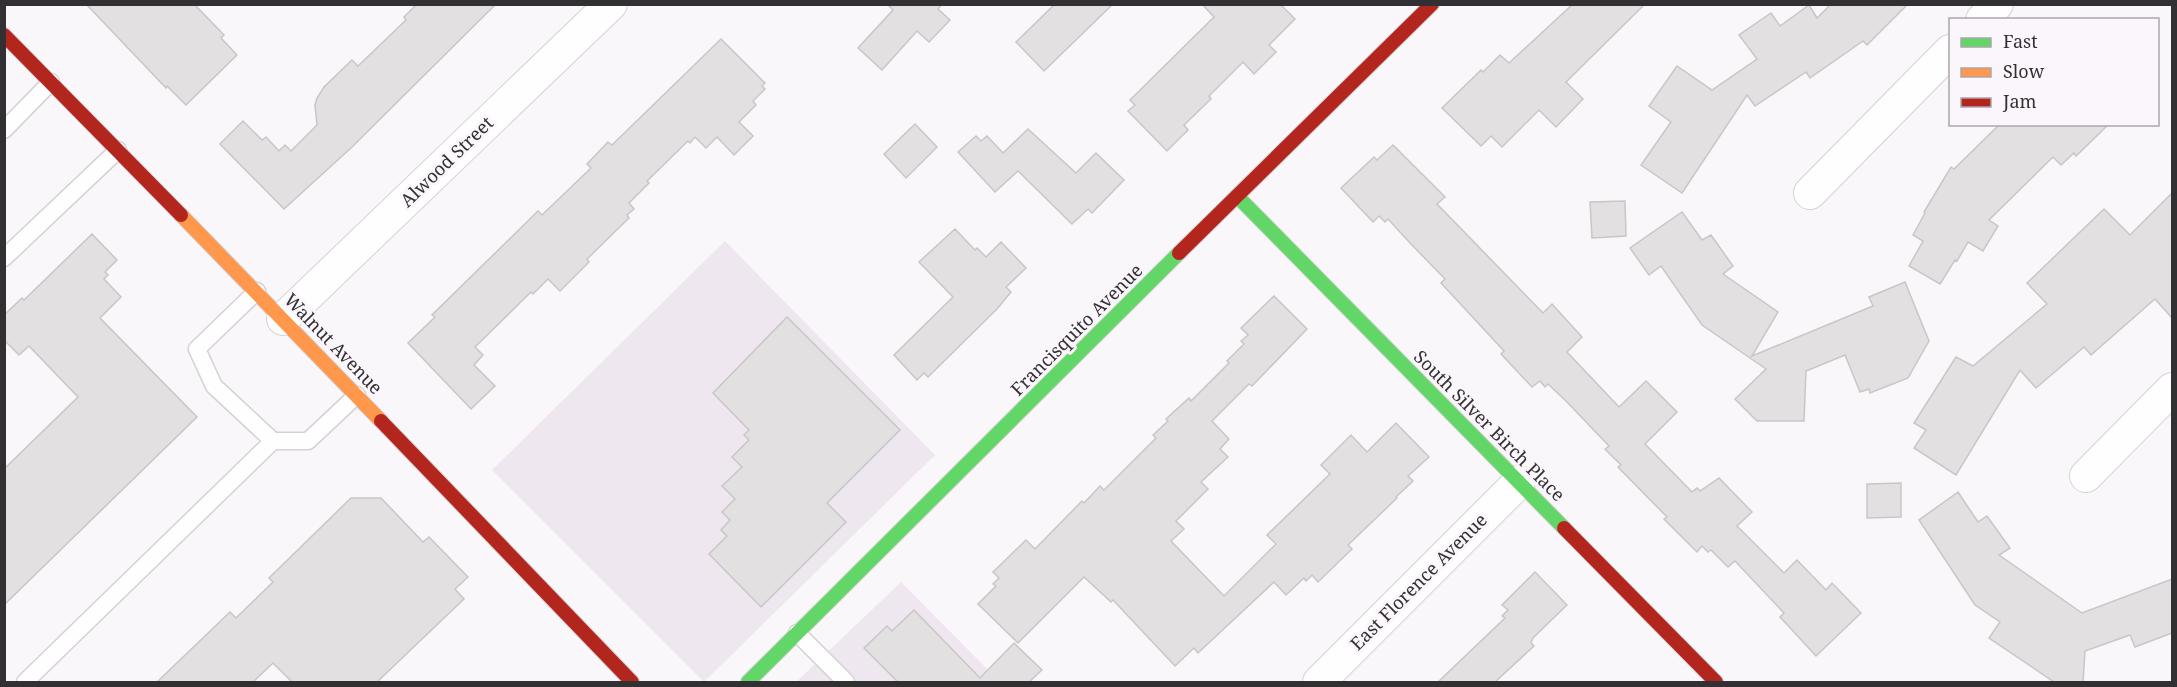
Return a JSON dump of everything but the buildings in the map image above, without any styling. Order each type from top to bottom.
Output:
[{"type":"street","name":"Alwood Street","points":[[284,319],[611,4]]},
{"type":"street","name":"Francisquito Avenue","points":[[748,682],[1432,4]]},
{"type":"street","points":[[1984,18],[1997,4]]},
{"type":"street","name":"Walnut Avenue","points":[[4,35],[284,319],[632,682]]},
{"type":"street","points":[[1810,193],[1949,52]]},
{"type":"street","name":"South Silver Birch Place","points":[[1236,196],[1716,682]]},
{"type":"street","points":[[2086,476],[2172,389]]},
{"type":"street","name":"East Florence Avenue","points":[[1319,682],[1519,482]]},
{"type":"lane","points":[[4,130],[51,82]]},
{"type":"lane","points":[[4,258],[118,150]]},
{"type":"lane","points":[[256,291],[197,349],[214,386],[273,441],[308,441],[357,395]]},
{"type":"lane","points":[[25,682],[273,441]]},
{"type":"lane","points":[[797,633],[846,682]]},
{"type":"shaded area","points":[[725,241],[935,455],[704,682],[492,470]]},
{"type":"shaded area","points":[[901,582],[1000,682],[796,682]]},
{"type":"traffic: fast","points":[[1237,196],[1564,528]]},
{"type":"traffic: fast","points":[[748,682],[1179,253]]},
{"type":"traffic: slow","points":[[181,215],[381,421]]},
{"type":"traffic: jam","points":[[1179,253],[1432,4]]},
{"type":"traffic: jam","points":[[4,35],[181,215]]},
{"type":"traffic: jam","points":[[381,421],[632,682]]},
{"type":"traffic: jam","points":[[1564,528],[1716,682]]}]
